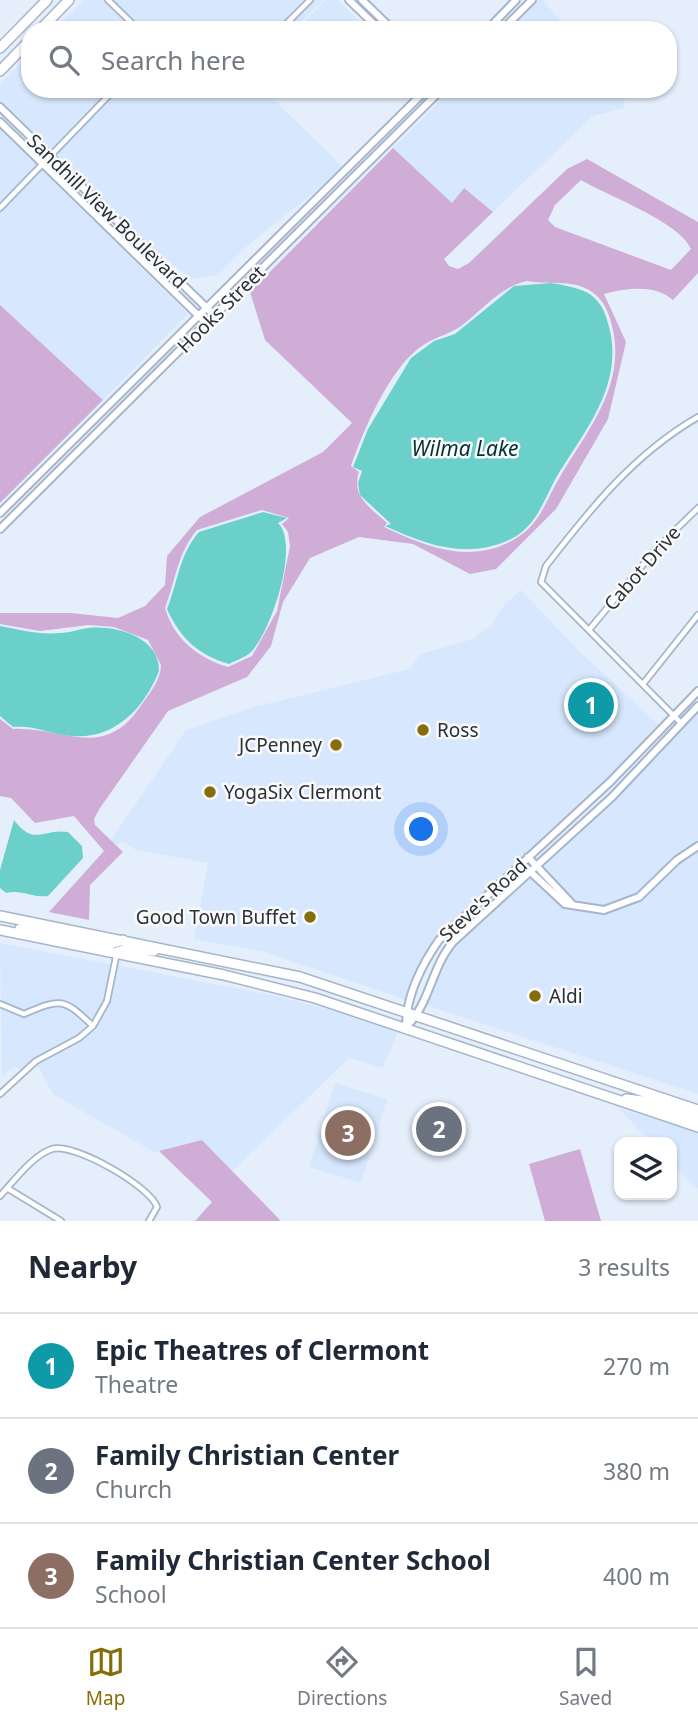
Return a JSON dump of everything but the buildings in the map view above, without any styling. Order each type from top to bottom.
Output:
[{"type":"highway","points":[[26,21],[47,0]]},
{"type":"highway","points":[[48,21],[67,0]]},
{"type":"highway","points":[[0,48],[21,27]]},
{"type":"highway","points":[[0,71],[21,49]]},
{"type":"highway","points":[[0,916],[249,965],[419,1015],[698,1110]]},
{"type":"highway","points":[[1,930],[32,929],[110,944],[124,940]]},
{"type":"highway","points":[[1,930],[273,986],[406,1027],[698,1127]]},
{"type":"highway","points":[[117,952],[136,948],[217,964],[249,965]]},
{"type":"highway","points":[[607,1096],[643,1101],[698,1119]]},
{"type":"street","points":[[108,0],[130,21]]},
{"type":"street","points":[[288,21],[310,0]]},
{"type":"street","points":[[349,0],[371,21]]},
{"type":"street","points":[[362,0],[384,21]]},
{"type":"street","points":[[495,21],[516,0]]},
{"type":"street","points":[[511,21],[532,0]]},
{"type":"street","points":[[0,208],[106,98]]},
{"type":"street","name":"Hooks Street","points":[[0,513],[418,98]]},
{"type":"street","name":"Hooks Street","points":[[0,528],[432,98]]},
{"type":"street","name":"Sandhill View Boulevard","points":[[0,107],[214,315]]},
{"type":"street","name":"Sandhill View Boulevard","points":[[0,122],[206,323]]},
{"type":"street","points":[[340,175],[348,183]]},
{"type":"street","points":[[115,234],[122,226]]},
{"type":"street","points":[[681,723],[541,582],[542,574],[618,478],[642,455],[698,417]]},
{"type":"street","points":[[68,446],[75,454]]},
{"type":"street","name":"Cabot Drive","points":[[589,630],[656,549],[698,508]]},
{"type":"street","points":[[643,684],[698,615]]},
{"type":"street","name":"Steve's Road","points":[[406,1027],[406,1011],[424,962],[439,940],[610,782],[698,691]]},
{"type":"street","name":"Steve's Road","points":[[406,1027],[419,1015],[435,971],[449,947],[612,797],[698,706]]},
{"type":"street","points":[[521,863],[556,898],[573,905],[604,910],[631,902],[677,860],[698,846]]},
{"type":"street","points":[[528,857],[573,905]]},
{"type":"street","points":[[0,1094],[36,1061],[79,1038],[93,1026],[107,1002],[117,952]]},
{"type":"street","points":[[0,1004],[24,1014],[59,1001],[68,1004],[93,1026]]},
{"type":"street","points":[[0,1196],[46,1152],[59,1148],[73,1149],[151,1195],[157,1208],[149,1221]]},
{"type":"street","points":[[7,1188],[61,1221]]},
{"type":"shaded area","points":[[83,0],[323,0],[302,21],[63,21]]},
{"type":"shaded area","points":[[325,0],[338,0],[359,21],[305,21]]},
{"type":"shaded area","points":[[536,0],[542,0],[562,21],[515,21]]},
{"type":"shaded area","points":[[21,63],[21,98],[272,98],[344,168],[246,247],[218,275],[191,279],[124,224],[0,103],[0,84]]},
{"type":"shaded area","points":[[443,98],[625,98],[624,108],[593,116],[493,212],[464,188],[452,204],[393,148]]},
{"type":"shaded area","points":[[0,129],[188,314],[103,400],[0,305]]},
{"type":"shaded area","points":[[393,148],[452,203],[464,188],[493,212],[444,259],[449,266],[458,269],[469,263],[567,169],[587,159],[698,222],[698,273],[673,300],[649,289],[604,294],[626,342],[608,419],[556,509],[496,569],[470,574],[413,544],[359,537],[310,558],[283,602],[271,646],[247,677],[168,711],[100,808],[94,819],[95,825],[123,852],[90,885],[89,920],[49,912],[104,851],[74,816],[35,823],[11,798],[0,796],[0,719],[13,729],[82,737],[98,737],[113,732],[128,722],[148,695],[157,681],[161,665],[148,640],[114,627],[89,625],[40,631],[0,624],[0,613],[71,613],[118,618],[145,606],[165,585],[167,556],[200,517],[323,452],[352,423],[265,340],[250,292]],"holes":[[[581,180],[642,210],[673,229],[691,249],[671,270],[555,227],[548,220],[555,205]],[[527,281],[581,286],[597,296],[606,308],[613,330],[615,350],[614,370],[602,407],[537,518],[515,539],[498,547],[465,552],[432,546],[384,527],[387,523],[360,495],[357,481],[359,472],[351,466],[379,401],[410,356],[427,343],[460,327],[501,293]],[[262,510],[289,518],[282,524],[288,532],[290,546],[277,611],[252,656],[228,667],[197,653],[189,646],[174,629],[165,608],[185,548],[197,530]]]},
{"type":"shaded area","points":[[0,305],[103,400],[0,503]]},
{"type":"shaded area","points":[[521,590],[578,650],[659,725],[612,776],[438,936],[421,961],[406,1000],[261,951],[194,939],[208,863],[136,850],[122,841],[116,845],[111,840],[186,730],[254,707],[410,669],[420,654],[473,639],[492,624],[505,604]]},
{"type":"shaded area","points":[[698,709],[698,843],[675,858],[637,895],[603,907],[574,902],[540,867],[614,800]]},
{"type":"shaded area","points":[[698,850],[698,1094],[425,1005],[442,963],[452,949],[530,876],[564,906],[605,913],[641,900],[679,862]]},
{"type":"shaded area","points":[[0,943],[272,995],[343,1013],[398,1032],[383,1068],[349,1058],[232,1171],[202,1140],[154,1152],[53,1094],[35,1061],[23,1072],[14,1066],[2,1077]]},
{"type":"shaded area","points":[[335,1083],[387,1099],[361,1183],[309,1167]]},
{"type":"shaded area","points":[[618,1108],[698,1132],[698,1189],[677,1168],[677,1137],[646,1137]]},
{"type":"shaded area","points":[[202,1140],[279,1221],[195,1221],[212,1202],[159,1151]]},
{"type":"shaded area","points":[[580,1149],[601,1221],[545,1221],[529,1164]]},
{"type":"water","name":"Wilma Lake","points":[[551,283],[583,291],[591,295],[602,308],[610,331],[611,370],[600,405],[535,518],[511,539],[495,545],[463,549],[432,544],[385,526],[391,524],[360,495],[358,483],[362,471],[353,467],[368,429],[411,358],[434,341],[455,334],[514,286]]},
{"type":"water","points":[[263,512],[287,518],[278,523],[284,534],[286,549],[281,587],[260,640],[250,653],[229,664],[208,656],[191,644],[178,629],[167,609],[183,559],[199,532]]},
{"type":"water","points":[[0,626],[45,633],[64,633],[88,628],[123,631],[144,642],[152,650],[159,671],[153,685],[136,709],[126,719],[101,733],[71,736],[29,727],[13,727],[0,716]]},
{"type":"water","points":[[14,820],[21,828],[34,835],[68,832],[82,846],[83,858],[48,896],[6,893],[0,888],[0,870]]},
{"type":"place","name":"Epic Theatres of Clermont","points":[[591,705]]},
{"type":"place","name":"Ross","points":[[423,730]]},
{"type":"place","name":"JCPenney","points":[[336,745]]},
{"type":"place","name":"YogaSix Clermont","points":[[210,792]]},
{"type":"place","name":"Good Town Buffet","points":[[310,917]]},
{"type":"place","name":"Aldi","points":[[535,996]]},
{"type":"place","name":"Family Christian Center","points":[[439,1129]]},
{"type":"place","name":"Family Christian Center School","points":[[348,1133]]}]
